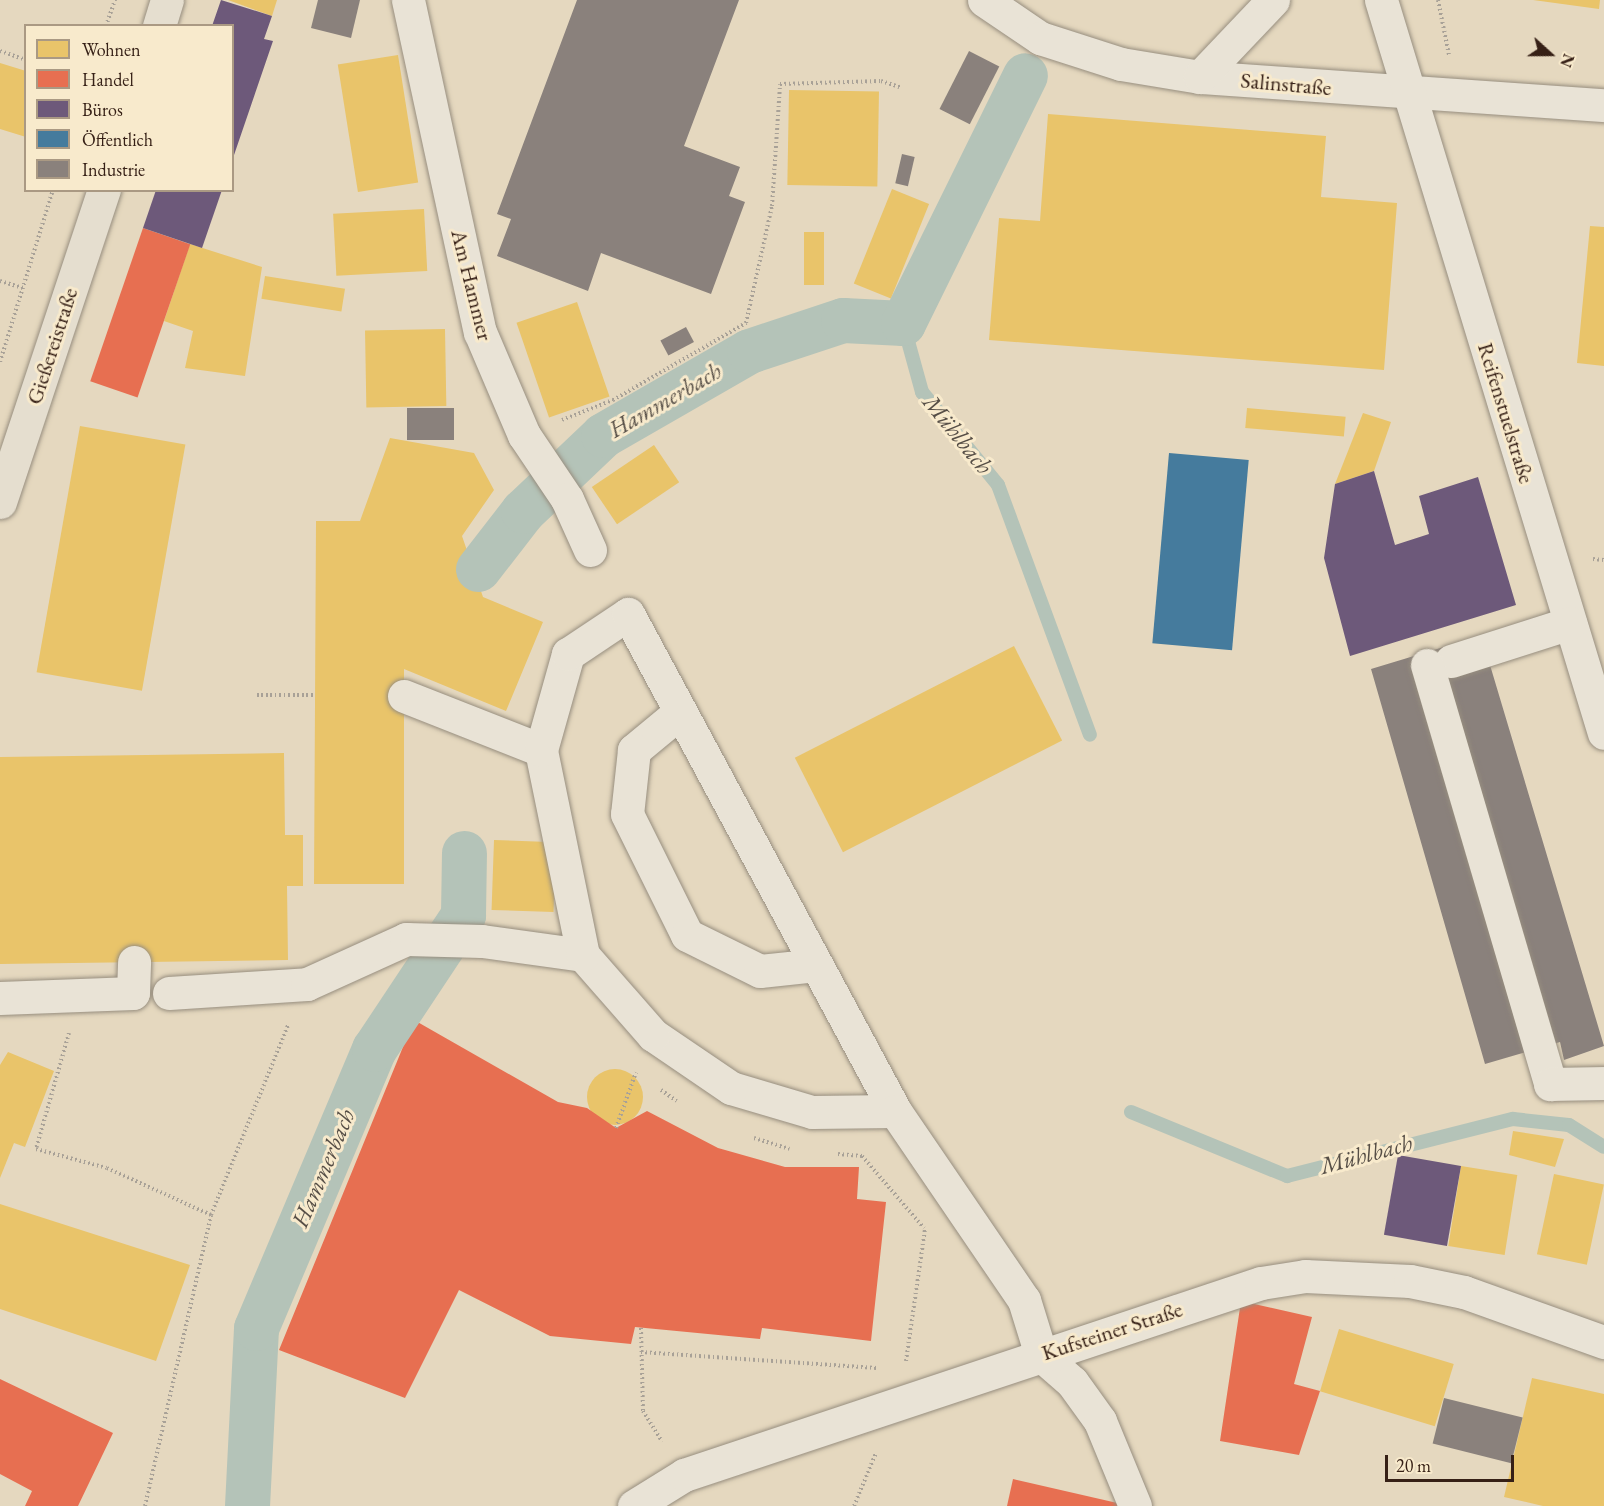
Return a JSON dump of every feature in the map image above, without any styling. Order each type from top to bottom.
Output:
[{"type":"main road","points":[[160,24],[167,0]]},
{"type":"main road","name":"Gießereistraße","points":[[0,502],[103,192]]},
{"type":"street","name":"Am Hammer","points":[[408,0],[480,332],[524,435],[567,499],[590,550]]},
{"type":"street","name":"Salinstraße","points":[[984,0],[1040,38],[1121,64],[1200,77],[1460,97],[1604,105]]},
{"type":"street","points":[[1200,77],[1273,0]]},
{"type":"street","name":"Reifenstuelstraße","points":[[1381,0],[1604,733]]},
{"type":"street","points":[[895,1111],[812,1112],[731,1088],[653,1035],[583,955],[541,750],[568,654],[628,614],[895,1111],[1024,1300],[1041,1355],[1072,1382],[1100,1421],[1135,1506]]},
{"type":"street","points":[[1570,623],[1439,663],[1550,1084],[1604,1083]]},
{"type":"street","points":[[404,696],[541,750]]},
{"type":"street","points":[[680,712],[634,750],[627,814],[687,935],[760,971],[816,965]]},
{"type":"street","points":[[169,993],[307,984],[406,939],[482,941],[583,955]]},
{"type":"street","points":[[0,998],[133,993],[134,962]]},
{"type":"street","name":"Kufsteiner Straße","points":[[634,1506],[684,1475],[1230,1291],[1305,1276],[1410,1281],[1464,1292],[1604,1342]]},
{"type":"path","points":[[107,24],[115,0]]},
{"type":"path","points":[[1438,0],[1460,97]]},
{"type":"path","points":[[0,51],[24,59]]},
{"type":"path","points":[[524,435],[614,400],[746,323],[772,207],[780,84],[881,81],[900,87]]},
{"type":"path","points":[[0,362],[52,192]]},
{"type":"path","points":[[0,281],[23,288]]},
{"type":"path","points":[[257,695],[315,695]]},
{"type":"path","points":[[145,1506],[211,1215],[307,984]]},
{"type":"path","points":[[70,996],[68,1044],[36,1149],[107,1168],[211,1215]]},
{"type":"path","points":[[616,1128],[638,1067],[645,1075]]},
{"type":"path","points":[[653,1082],[688,1107]]},
{"type":"path","points":[[751,1137],[795,1149]]},
{"type":"path","points":[[828,1153],[862,1156],[925,1229],[934,1235]]},
{"type":"path","points":[[905,1370],[925,1229]]},
{"type":"path","points":[[640,1328],[643,1411],[684,1475]]},
{"type":"path","points":[[641,1352],[882,1368]]},
{"type":"path","points":[[854,1506],[878,1448],[871,1411]]},
{"type":"building: Wohnen","points":[[228,0],[277,0],[272,16]]},
{"type":"building: Wohnen","points":[[1533,0],[1600,0],[1599,9]]},
{"type":"building: Wohnen","points":[[398,55],[418,182],[358,192],[338,65]]},
{"type":"building: Wohnen","points":[[0,63],[24,70],[24,136],[0,129]]},
{"type":"building: Wohnen","points":[[789,90],[879,92],[877,187],[787,185]]},
{"type":"building: Wohnen","points":[[1048,114],[1326,136],[1321,197],[1397,203],[1384,370],[989,340],[999,218],[1040,221]]},
{"type":"building: Wohnen","points":[[892,189],[929,204],[891,299],[854,284]]},
{"type":"building: Wohnen","points":[[424,209],[427,271],[336,276],[333,214]]},
{"type":"building: Wohnen","points":[[1590,226],[1604,227],[1604,366],[1577,363]]},
{"type":"building: Wohnen","points":[[804,232],[824,232],[824,285],[804,285]]},
{"type":"building: Wohnen","points":[[190,244],[262,267],[245,376],[185,368],[193,331],[164,321]]},
{"type":"building: Wohnen","points":[[265,276],[345,289],[341,311],[261,299]]},
{"type":"building: Wohnen","points":[[577,302],[610,397],[549,417],[516,323]]},
{"type":"building: Wohnen","points":[[445,329],[446,406],[366,407],[365,330]]},
{"type":"building: Wohnen","points":[[1247,408],[1346,417],[1344,437],[1245,428]]},
{"type":"building: Wohnen","points":[[1363,413],[1391,422],[1374,471],[1335,484]]},
{"type":"building: Wohnen","points":[[80,426],[185,445],[142,691],[37,672]]},
{"type":"building: Wohnen","points":[[390,438],[474,453],[494,490],[462,536],[483,597],[543,622],[506,711],[404,669],[404,884],[314,884],[316,521],[360,521]]},
{"type":"building: Wohnen","points":[[654,445],[679,482],[617,524],[592,487]]},
{"type":"building: Wohnen","points":[[1014,646],[1062,740],[843,852],[795,758]]},
{"type":"building: Wohnen","points":[[284,753],[285,835],[303,835],[303,886],[287,886],[288,960],[0,964],[0,757]]},
{"type":"building: Wohnen","points":[[494,840],[556,842],[554,912],[492,910]]},
{"type":"building: Wohnen","points":[[8,1052],[54,1071],[25,1147],[14,1143],[0,1178],[0,1065]]},
{"type":"building: Wohnen","points":[[609,1069],[621,1069],[631,1073],[639,1081],[643,1097],[639,1113],[631,1121],[621,1125],[609,1125],[599,1121],[591,1113],[587,1103],[587,1091],[591,1081],[599,1073]]},
{"type":"building: Wohnen","points":[[1513,1131],[1564,1139],[1555,1167],[1509,1155]]},
{"type":"building: Wohnen","points":[[1461,1166],[1517,1175],[1505,1255],[1448,1246]]},
{"type":"building: Wohnen","points":[[1554,1174],[1604,1185],[1587,1265],[1537,1254]]},
{"type":"building: Wohnen","points":[[0,1204],[190,1265],[156,1361],[0,1309]]},
{"type":"building: Wohnen","points":[[1339,1329],[1454,1364],[1435,1426],[1320,1391]]},
{"type":"building: Wohnen","points":[[1532,1378],[1604,1394],[1604,1506],[1543,1506],[1504,1497]]},
{"type":"building: Handel","points":[[143,228],[190,244],[138,397],[90,381]]},
{"type":"building: Handel","points":[[414,1020],[558,1102],[587,1108],[616,1128],[647,1111],[718,1148],[785,1167],[859,1167],[857,1199],[886,1202],[871,1341],[762,1328],[760,1339],[635,1327],[631,1344],[550,1336],[459,1290],[405,1398],[279,1350]]},
{"type":"building: Handel","points":[[1241,1301],[1312,1317],[1294,1384],[1320,1391],[1299,1455],[1220,1441]]},
{"type":"building: Handel","points":[[0,1379],[113,1433],[78,1506],[25,1506],[32,1491],[0,1474]]},
{"type":"building: Handel","points":[[1013,1479],[1126,1505],[1126,1506],[1007,1506]]},
{"type":"building: Büros","points":[[221,0],[272,16],[264,39],[273,41],[234,155],[234,24],[213,24]]},
{"type":"building: Büros","points":[[155,192],[221,192],[202,248],[143,228]]},
{"type":"building: Büros","points":[[1374,471],[1395,545],[1429,534],[1419,496],[1478,477],[1516,605],[1350,656],[1324,558],[1335,484]]},
{"type":"building: Büros","points":[[1398,1155],[1461,1166],[1447,1246],[1384,1235]]},
{"type":"building: Öffentlich","points":[[1169,453],[1249,460],[1232,650],[1152,643]]},
{"type":"building: Industrie","points":[[318,0],[360,0],[351,38],[311,28]]},
{"type":"building: Industrie","points":[[577,0],[739,0],[684,146],[740,167],[729,196],[745,202],[711,294],[601,253],[588,291],[497,256],[511,219],[497,214]]},
{"type":"building: Industrie","points":[[969,51],[999,66],[970,124],[939,109]]},
{"type":"building: Industrie","points":[[902,154],[915,157],[908,186],[895,183]]},
{"type":"building: Industrie","points":[[686,327],[694,342],[668,356],[660,341]]},
{"type":"building: Industrie","points":[[407,408],[454,408],[454,440],[407,440]]},
{"type":"building: Industrie","points":[[1447,646],[1490,665],[1604,1046],[1564,1060],[1560,1042],[1485,1064],[1371,669]]},
{"type":"building: Industrie","points":[[1444,1398],[1523,1418],[1511,1463],[1433,1444]]},
{"type":"waterway","name":"Hammerbach","points":[[478,569],[523,511],[603,435],[749,351],[843,320],[903,323],[1025,75]]},
{"type":"waterway","name":"Mühlbach","points":[[903,323],[922,392],[998,485],[1090,735]]},
{"type":"waterway","name":"Hammerbach","points":[[247,1506],[256,1328],[374,1049],[463,915],[464,853]]},
{"type":"waterway","name":"Mühlbach","points":[[1131,1112],[1287,1176],[1513,1119],[1569,1125],[1604,1147]]}]
